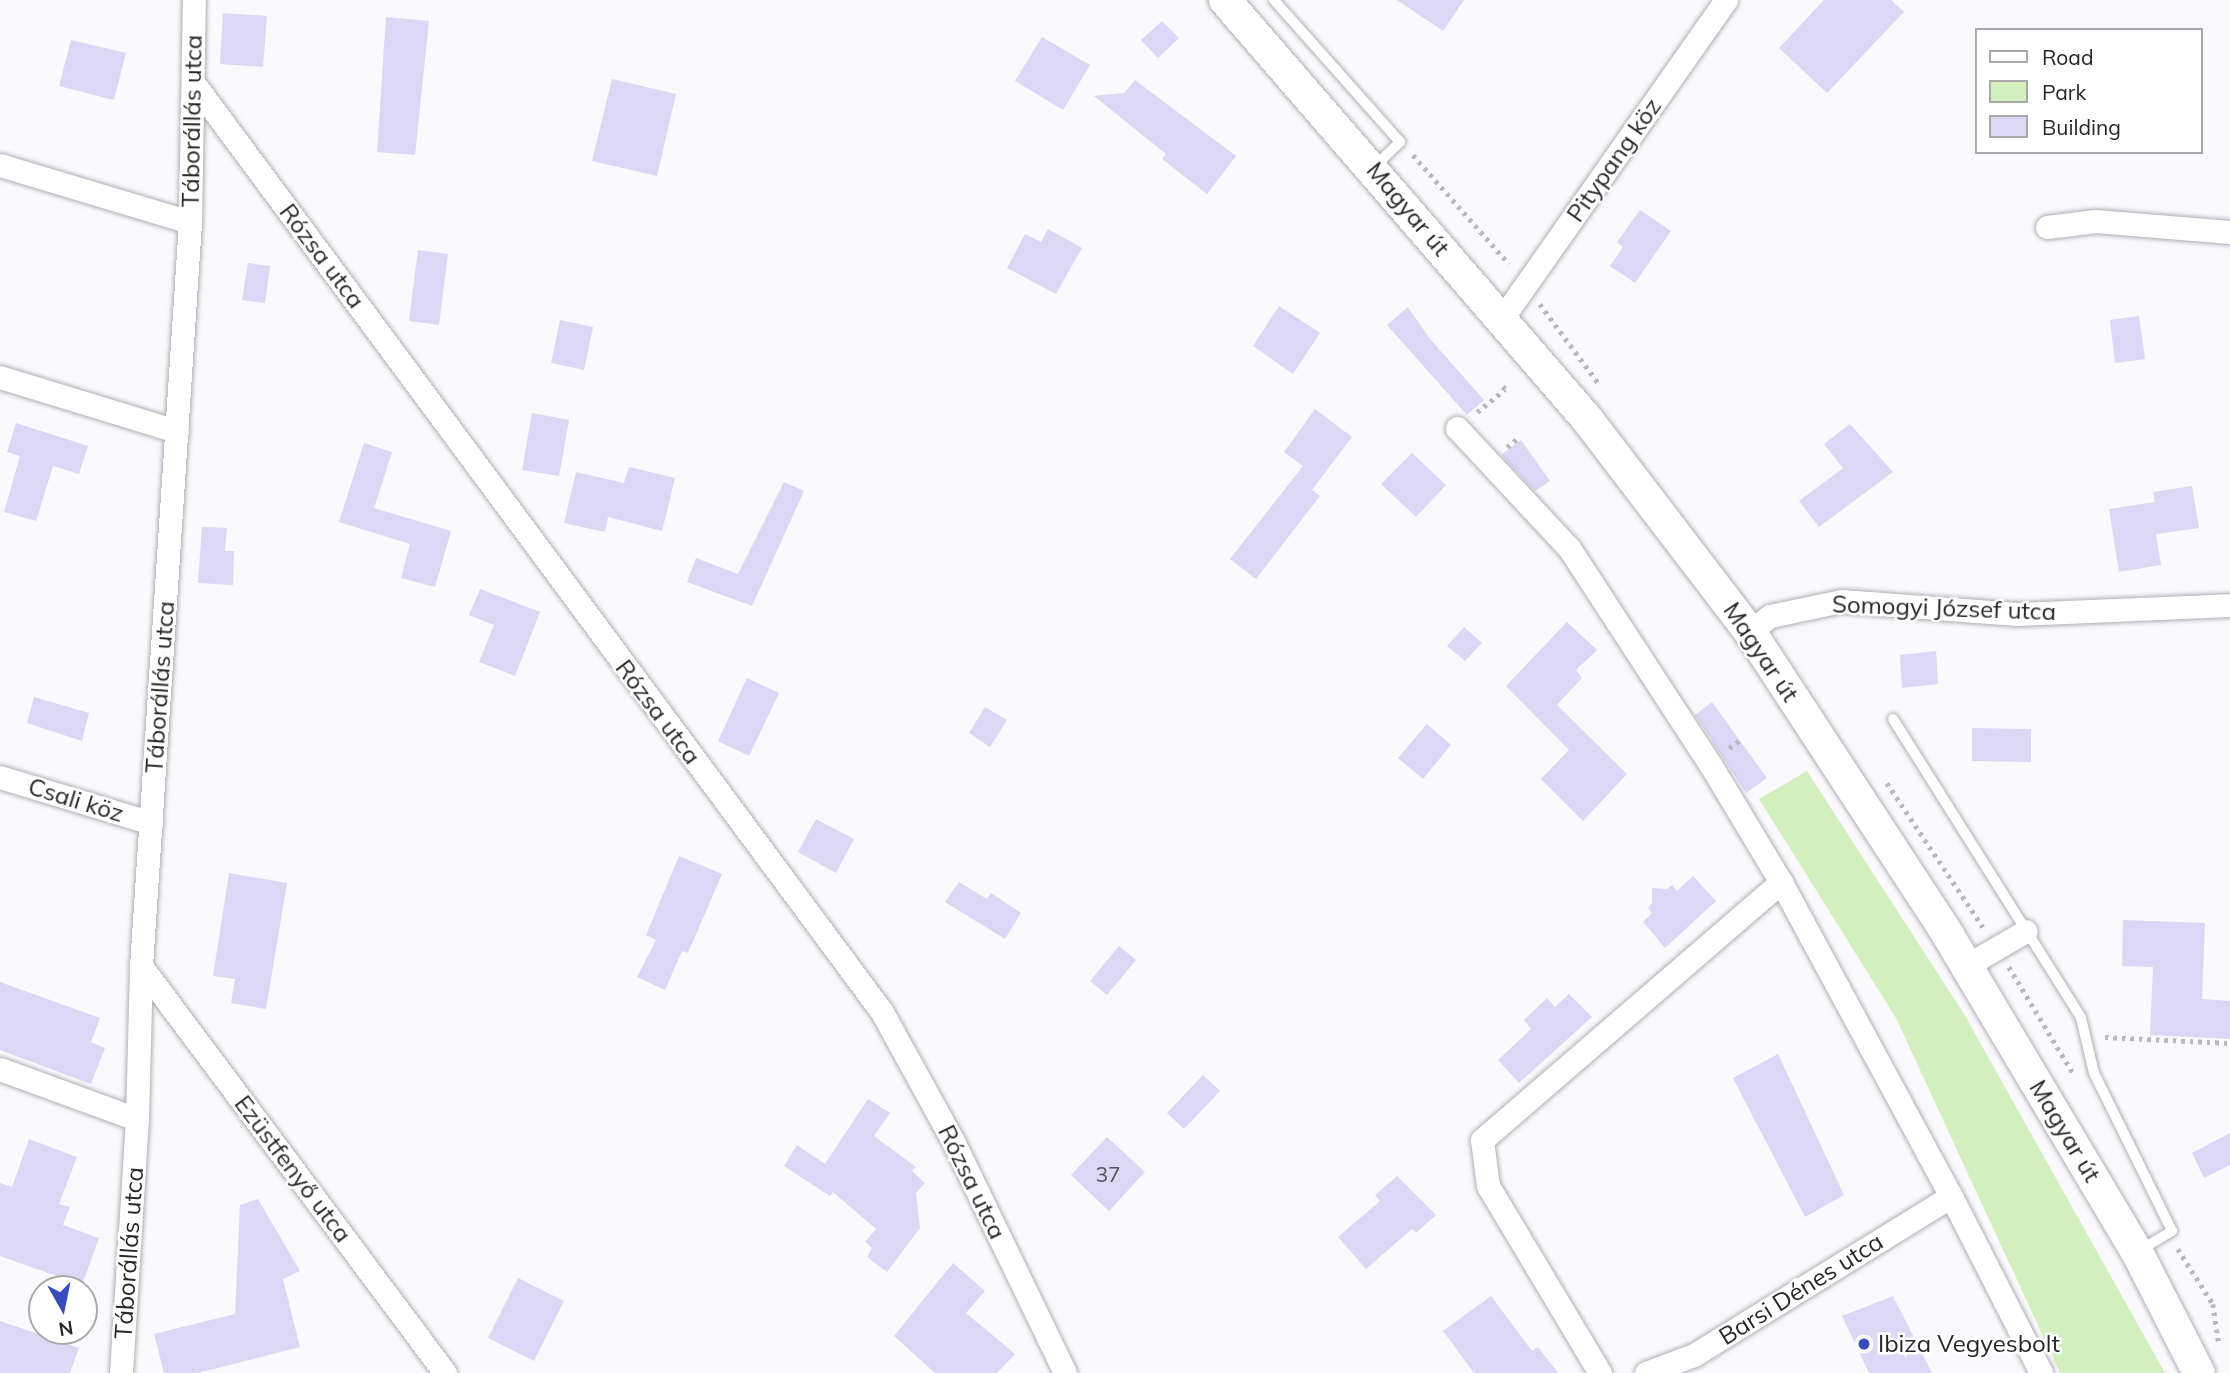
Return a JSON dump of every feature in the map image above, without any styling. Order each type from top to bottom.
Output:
[{"type":"street","name":"Táborállás utca","points":[[121,1373],[137,1119],[141,966],[190,222],[195,85],[194,0]]},
{"type":"street","name":"Magyar út","points":[[1225,0],[1373,168],[1587,419],[1750,632],[1966,966],[2137,1252],[2209,1361]]},
{"type":"street","name":"Pitypang köz","points":[[1501,320],[1726,0]]},
{"type":"street","name":"Rózsa utca","points":[[195,85],[882,1012],[954,1143],[1065,1373]]},
{"type":"street","points":[[0,165],[190,222]]},
{"type":"street","points":[[2047,227],[2096,221],[2230,232]]},
{"type":"street","points":[[0,377],[177,431]]},
{"type":"street","points":[[1457,428],[1569,548],[1630,636],[1781,882],[1951,1196],[2041,1373]]},
{"type":"street","name":"Somogyi József utca","points":[[1750,632],[1770,616],[1841,601],[2018,614],[2230,605]]},
{"type":"street","name":"Csali köz","points":[[0,777],[151,823]]},
{"type":"street","points":[[1600,1373],[1488,1186],[1482,1140],[1781,882]]},
{"type":"street","points":[[1966,966],[2026,931]]},
{"type":"street","name":"Ezüstfenyő utca","points":[[141,966],[445,1373]]},
{"type":"street","points":[[0,1069],[137,1119]]},
{"type":"street","name":"Barsi Dénes utca","points":[[1646,1373],[1694,1355],[1951,1196]]},
{"type":"lane","points":[[1274,0],[1400,142],[1373,168]]},
{"type":"lane","points":[[1893,719],[2081,1018],[2094,1073],[2172,1231],[2137,1252]]},
{"type":"path","points":[[1457,428],[1505,389],[1502,385]]},
{"type":"path","points":[[2085,1036],[2230,1043]]},
{"type":"path","points":[[2167,1233],[2213,1304],[2209,1361]]},
{"type":"green space","points":[[1807,771],[1964,1014],[2165,1373],[2060,1373],[1896,1018],[1759,799]]},
{"type":"building","points":[[1397,0],[1464,0],[1443,31]]},
{"type":"building","points":[[1824,0],[1891,0],[1904,12],[1827,93],[1779,48]]},
{"type":"building","points":[[223,13],[267,16],[263,67],[220,64]]},
{"type":"building","points":[[386,17],[429,21],[415,155],[377,152]]},
{"type":"building","points":[[1162,21],[1179,38],[1158,58],[1141,40]]},
{"type":"building","points":[[1042,37],[1090,65],[1063,110],[1015,81]]},
{"type":"building","points":[[71,40],[126,53],[114,100],[59,86]]},
{"type":"building","points":[[612,79],[676,94],[657,176],[592,161]]},
{"type":"building","points":[[1135,80],[1236,156],[1207,194],[1162,159],[1166,154],[1094,96],[1124,93]]},
{"type":"building","points":[[1640,210],[1671,231],[1635,283],[1610,266],[1623,247],[1617,242]]},
{"type":"building","points":[[1048,229],[1082,248],[1056,294],[1007,268],[1025,234],[1041,242]]},
{"type":"building","points":[[418,250],[448,254],[439,325],[409,321]]},
{"type":"building","points":[[248,263],[270,266],[265,303],[242,300]]},
{"type":"building","points":[[1279,306],[1320,333],[1293,374],[1253,346]]},
{"type":"building","points":[[1408,307],[1430,339],[1484,400],[1467,415],[1387,325]]},
{"type":"building","points":[[2139,316],[2145,359],[2115,363],[2110,320]]},
{"type":"building","points":[[560,320],[593,327],[584,370],[551,363]]},
{"type":"building","points":[[1315,409],[1352,437],[1312,490],[1320,496],[1256,579],[1230,559],[1303,466],[1284,452]]},
{"type":"building","points":[[532,413],[569,420],[559,476],[522,470]]},
{"type":"building","points":[[16,423],[88,446],[79,474],[53,466],[36,521],[4,512],[20,456],[7,452]]},
{"type":"building","points":[[1850,424],[1893,472],[1819,527],[1799,501],[1843,468],[1824,444]]},
{"type":"building","points":[[1521,440],[1550,481],[1535,491],[1501,455]]},
{"type":"building","points":[[364,443],[392,452],[374,508],[451,531],[435,587],[401,578],[410,544],[339,522]]},
{"type":"building","points":[[1412,453],[1446,485],[1416,517],[1381,484]]},
{"type":"building","points":[[629,467],[675,478],[662,531],[608,517],[605,532],[564,523],[576,472],[624,483]]},
{"type":"building","points":[[784,482],[804,491],[752,606],[687,582],[696,558],[738,574]]},
{"type":"building","points":[[2192,486],[2199,528],[2156,534],[2161,565],[2119,572],[2109,509],[2155,502],[2153,492]]},
{"type":"building","points":[[202,527],[227,528],[225,551],[234,551],[233,585],[198,583]]},
{"type":"building","points":[[480,589],[540,612],[515,676],[479,662],[494,625],[469,615]]},
{"type":"building","points":[[1567,622],[1597,650],[1576,670],[1582,678],[1557,705],[1627,774],[1583,821],[1541,779],[1569,750],[1506,686]]},
{"type":"building","points":[[1464,627],[1482,643],[1465,661],[1447,646]]},
{"type":"building","points":[[1936,651],[1938,684],[1902,688],[1900,655]]},
{"type":"building","points":[[747,678],[779,693],[749,756],[718,741]]},
{"type":"building","points":[[34,697],[89,713],[82,741],[27,723]]},
{"type":"building","points":[[1712,702],[1767,778],[1746,793],[1695,715]]},
{"type":"building","points":[[985,707],[1007,720],[990,747],[969,733]]},
{"type":"building","points":[[1427,724],[1451,745],[1423,779],[1398,758]]},
{"type":"building","points":[[1972,728],[2031,729],[2031,762],[1972,761]]},
{"type":"building","points":[[816,819],[854,839],[836,873],[798,852]]},
{"type":"building","points":[[679,856],[722,874],[688,953],[682,951],[665,990],[637,977],[656,940],[646,935]]},
{"type":"building","points":[[229,873],[287,883],[266,1009],[231,1003],[235,979],[213,976]]},
{"type":"building","points":[[1693,876],[1716,901],[1665,948],[1643,922],[1652,913],[1648,908],[1652,903],[1652,888],[1667,889],[1672,885],[1677,891]]},
{"type":"building","points":[[959,882],[987,899],[991,893],[1021,913],[1005,939],[945,902]]},
{"type":"building","points":[[2123,920],[2205,923],[2202,999],[2230,1001],[2230,1039],[2150,1035],[2153,967],[2122,966]]},
{"type":"building","points":[[1119,946],[1136,960],[1107,995],[1090,981]]},
{"type":"building","points":[[0,982],[100,1018],[91,1042],[105,1048],[91,1084],[0,1050]]},
{"type":"building","points":[[1569,994],[1592,1017],[1519,1083],[1498,1060],[1531,1029],[1524,1020],[1547,998],[1555,1007]]},
{"type":"building","points":[[1778,1054],[1844,1195],[1805,1217],[1733,1078]]},
{"type":"building","points":[[1203,1075],[1220,1091],[1184,1129],[1167,1113]]},
{"type":"building","points":[[868,1099],[890,1113],[874,1136],[916,1167],[912,1171],[925,1183],[916,1193],[920,1228],[887,1272],[867,1257],[872,1248],[865,1242],[876,1229],[833,1192],[830,1196],[784,1166],[797,1145],[825,1164]]},
{"type":"building","points":[[2230,1133],[2230,1165],[2204,1178],[2192,1153]]},
{"type":"building","points":[[1107,1137],[1145,1172],[1109,1211],[1071,1175]]},
{"type":"building","points":[[29,1139],[77,1157],[59,1204],[70,1207],[63,1225],[99,1238],[86,1275],[54,1275],[0,1256],[0,1183],[12,1187]]},
{"type":"building","points":[[1397,1176],[1436,1215],[1416,1233],[1412,1229],[1366,1269],[1338,1237],[1380,1201],[1375,1195]]},
{"type":"building","points":[[258,1199],[300,1271],[283,1279],[300,1347],[198,1373],[164,1373],[154,1334],[235,1314],[240,1205]]},
{"type":"building","points":[[953,1263],[985,1291],[966,1313],[1015,1354],[997,1373],[935,1373],[894,1336]]},
{"type":"building","points":[[518,1278],[564,1301],[534,1361],[488,1338]]},
{"type":"building","points":[[1491,1296],[1532,1351],[1538,1347],[1558,1373],[1474,1373],[1443,1331]]},
{"type":"building","points":[[1893,1296],[1932,1373],[1869,1373],[1842,1316]]},
{"type":"building","points":[[0,1321],[28,1331],[28,1345],[70,1345],[79,1348],[70,1373],[0,1373]]},
{"type":"place","name":"Ibiza Vegyesbolt","points":[[1864,1344]]}]
